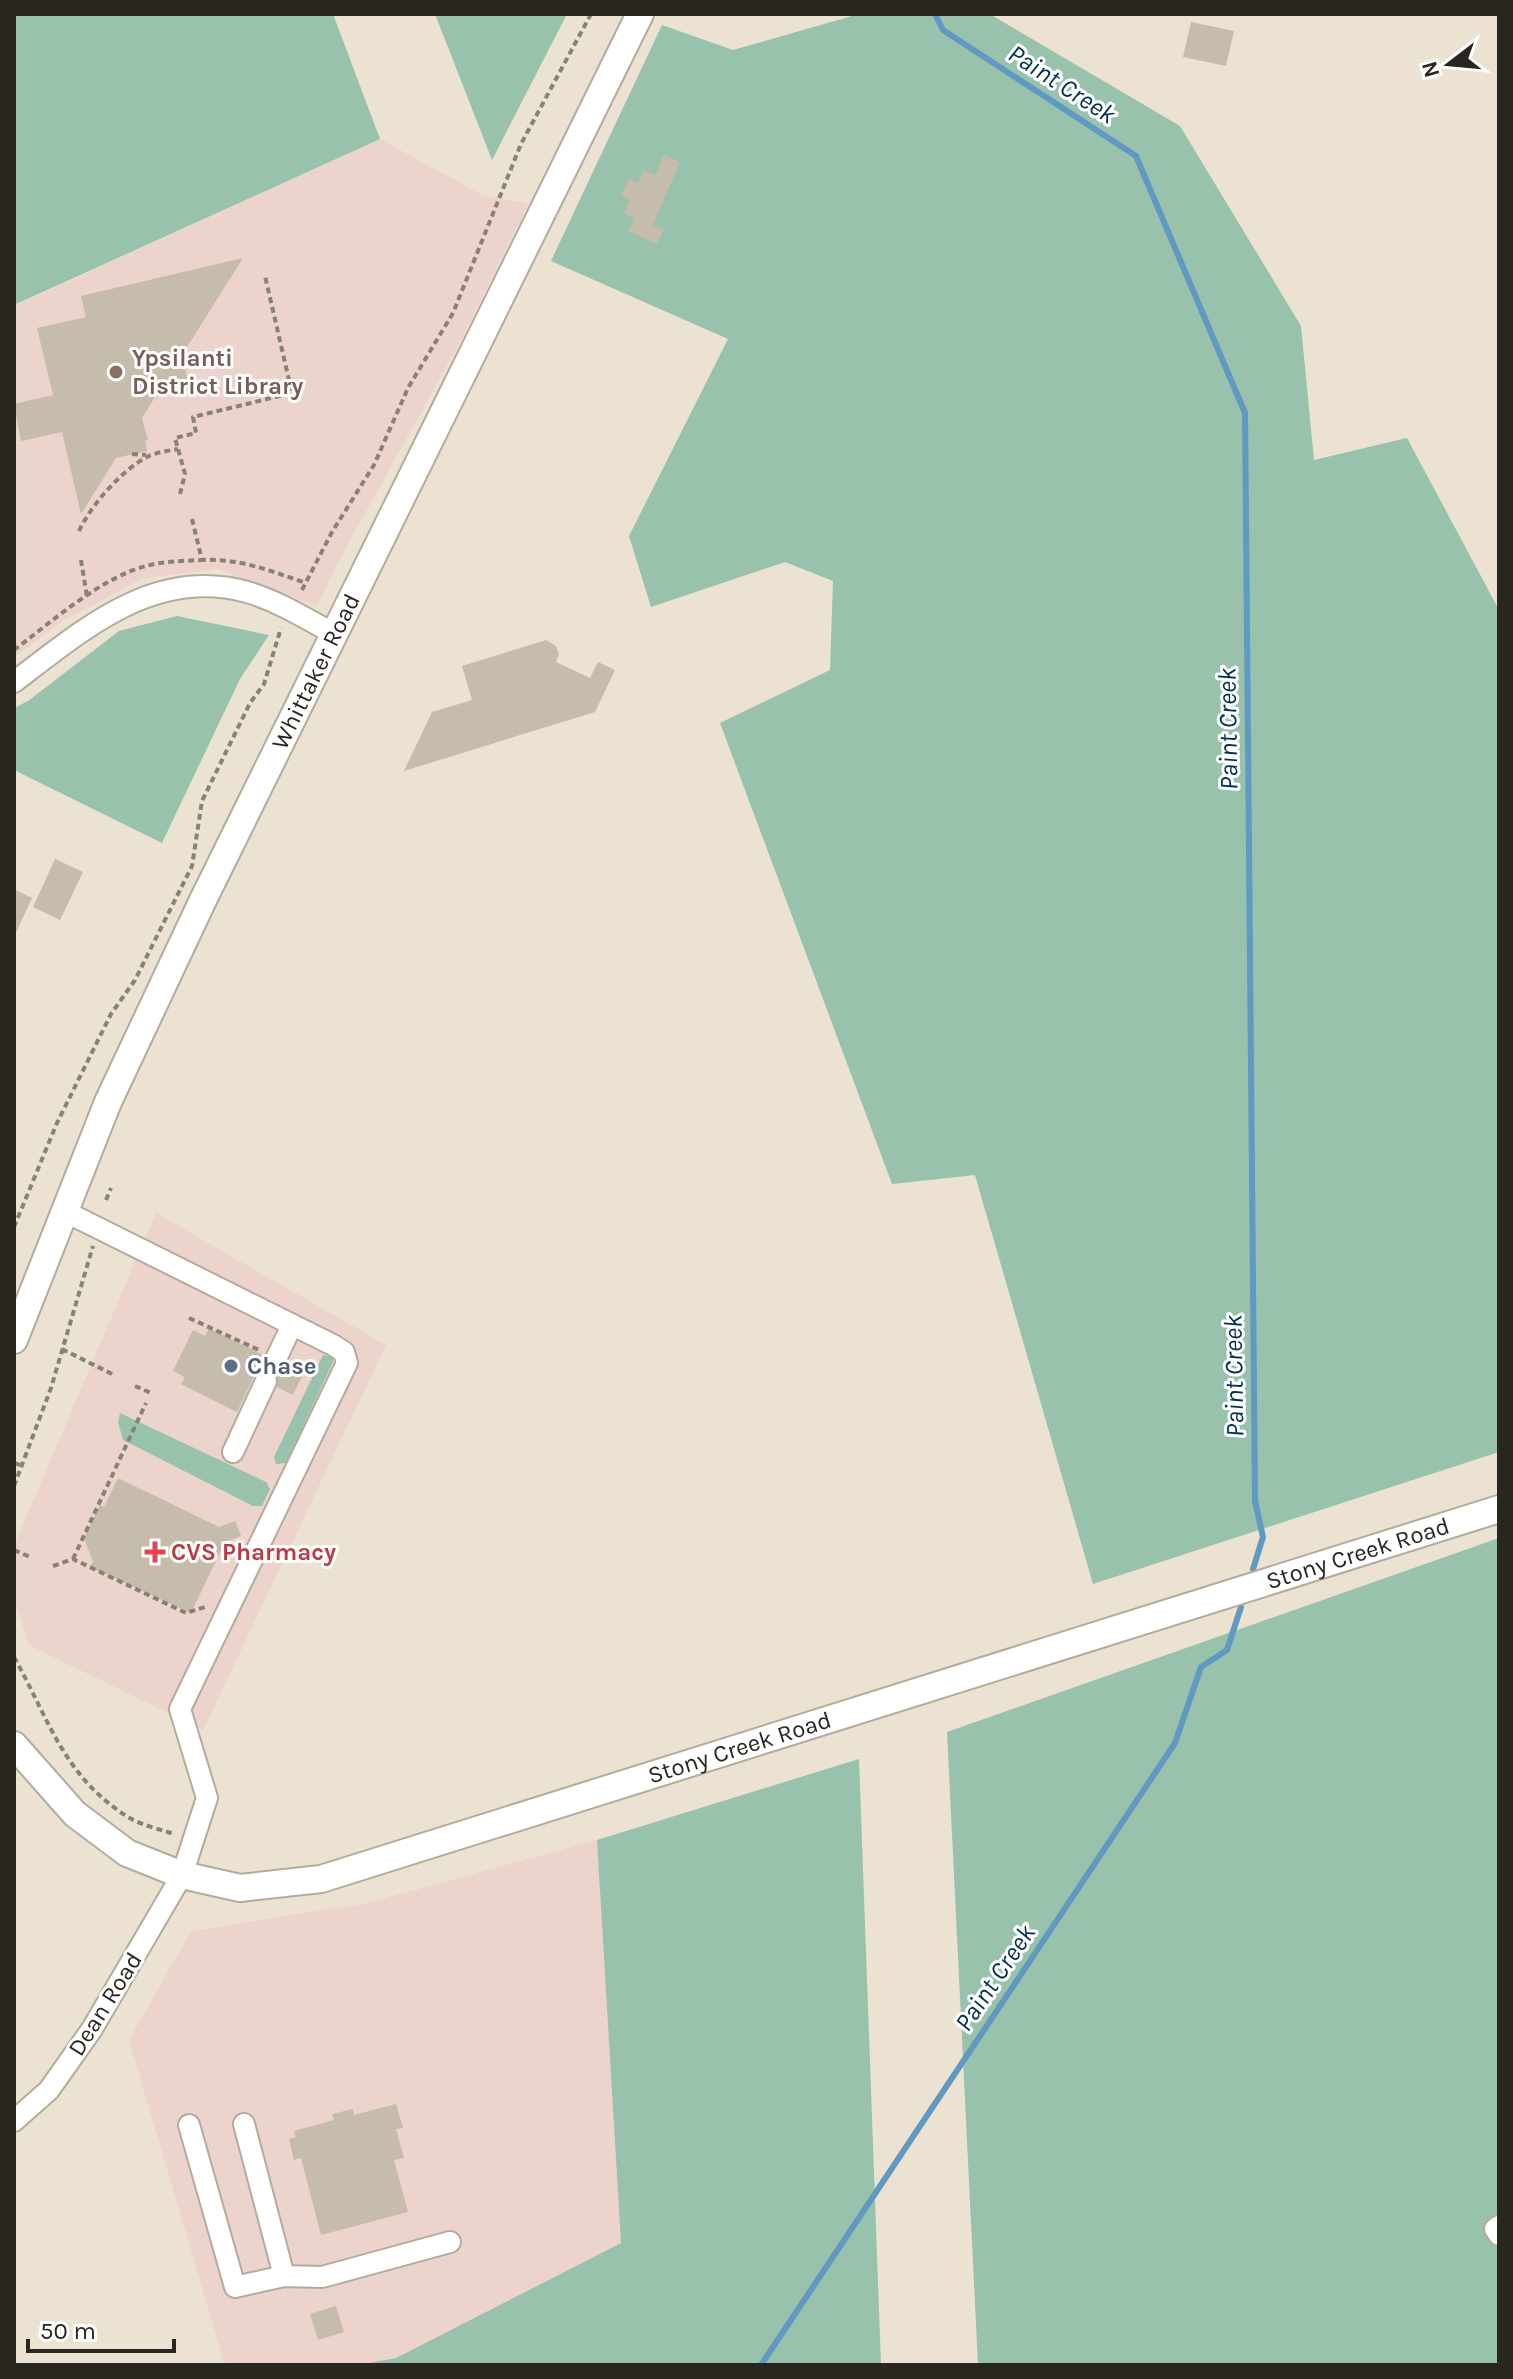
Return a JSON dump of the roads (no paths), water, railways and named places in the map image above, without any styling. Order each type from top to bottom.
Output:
[{"type":"main road","name":"Whittaker Road","points":[[14,1340],[108,1102],[640,14]]},
{"type":"main road","name":"Stony Creek Road","points":[[14,1745],[75,1814],[127,1853],[182,1875],[240,1888],[321,1879],[1499,1509]]},
{"type":"street","points":[[14,682],[111,611],[155,594],[193,585],[249,592],[277,603],[336,635]]},
{"type":"street","name":"Dean Road","points":[[14,2121],[49,2090],[92,2029],[182,1875],[207,1798],[180,1709],[347,1363],[344,1352],[64,1211]]},
{"type":"street","points":[[270,1357],[292,1325]]},
{"type":"street","points":[[233,1452],[266,1381]]},
{"type":"street","points":[[244,2124],[284,2276]]},
{"type":"street","points":[[189,2125],[235,2287],[284,2276],[322,2277],[450,2242]]},
{"type":"street","points":[[1499,2226],[1495,2229],[1499,2235]]},
{"type":"waterway","name":"Paint Creek","points":[[935,14],[943,30],[1136,156],[1245,413],[1255,1501],[1263,1537],[1253,1569]]},
{"type":"waterway","name":"Paint Creek","points":[[761,2365],[1175,1743],[1201,1667],[1227,1650],[1241,1607]]},
{"type":"place","name":"Ypsilanti District Library","points":[[116,372]]},
{"type":"place","name":"Chase","points":[[231,1366]]},
{"type":"place","name":"CVS Pharmacy","points":[[155,1552]]}]
